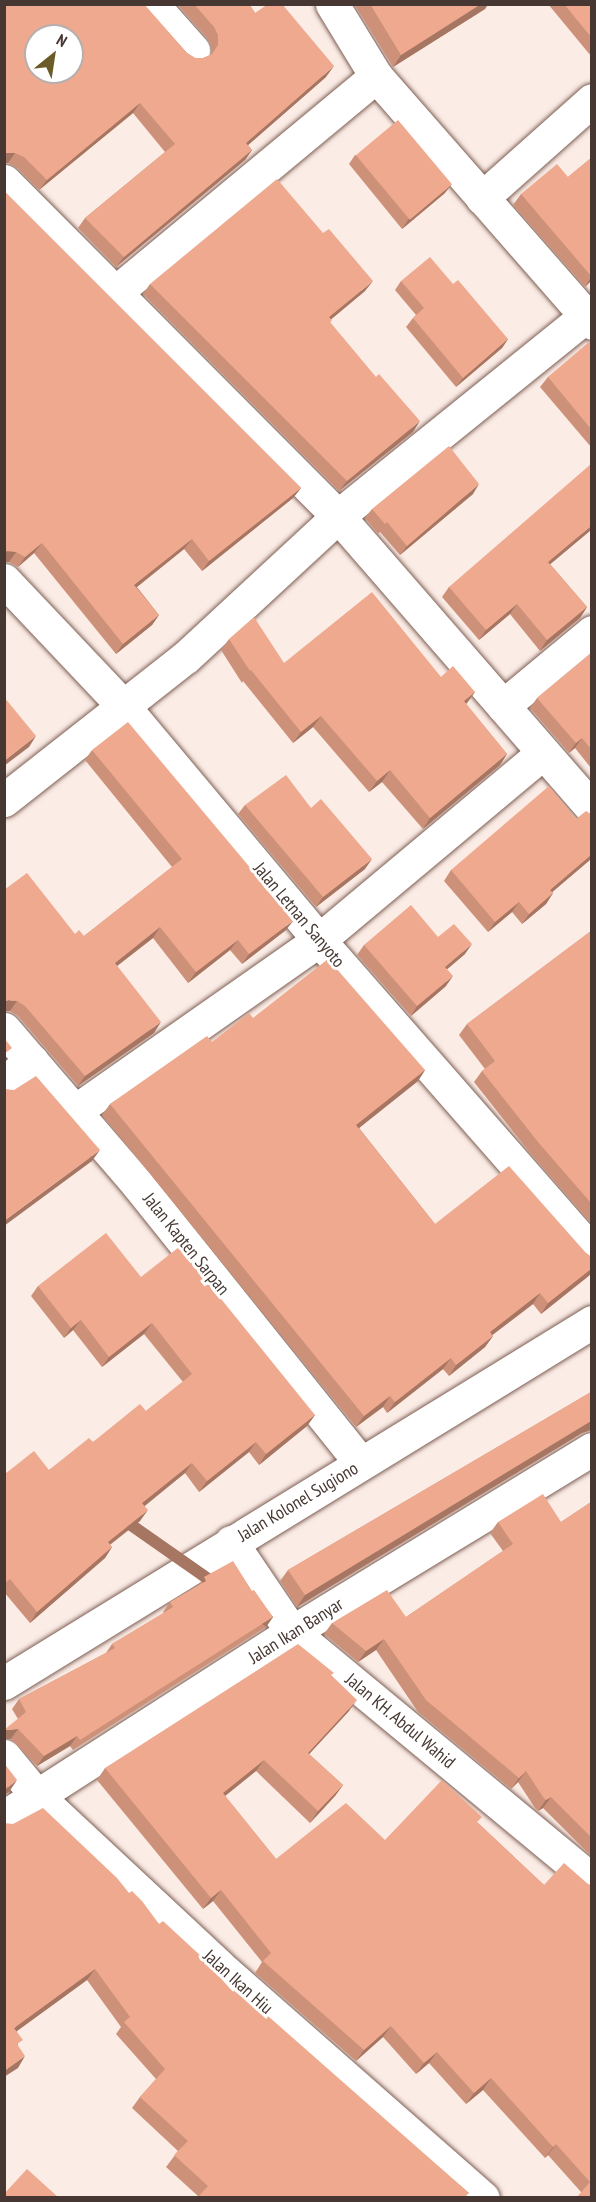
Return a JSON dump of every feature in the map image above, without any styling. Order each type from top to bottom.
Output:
[{"type":"street","points":[[152,4],[193,50]]},
{"type":"street","points":[[4,800],[125,708],[186,657],[338,516],[589,317],[376,76],[332,4]]},
{"type":"street","points":[[116,292],[376,76]]},
{"type":"street","points":[[482,198],[591,100]]},
{"type":"street","points":[[11,199],[116,292],[338,516],[591,808]]},
{"type":"street","name":"Jalan Letnan Sanyoto","points":[[4,580],[125,708],[319,940],[591,1252]]},
{"type":"street","points":[[503,706],[591,632]]},
{"type":"street","points":[[75,1111],[319,940],[543,753]]},
{"type":"street","name":"Jalan Kapten Sarpan","points":[[4,1029],[138,1185],[361,1463]]},
{"type":"street","points":[[4,1082],[32,1061]]},
{"type":"street","name":"Jalan Kolonel Sugiono","points":[[4,1683],[591,1322]]},
{"type":"street","name":"Jalan Ikan Banyar","points":[[4,1817],[292,1632],[591,1449]]},
{"type":"street","name":"Jalan KH. Abdul Wahid","points":[[231,1542],[292,1632],[591,1880]]},
{"type":"street","name":"Jalan Ikan Hiu","points":[[4,1756],[37,1796],[219,1966],[483,2198]]},
{"type":"building","points":[[4,4],[144,4],[187,53],[195,58],[203,58],[212,54],[218,45],[218,35],[194,4],[249,4],[255,13],[268,4],[282,4],[334,66],[246,143],[252,150],[124,257],[85,218],[175,144],[140,103],[47,180],[24,157],[15,153],[4,154]]},
{"type":"building","points":[[370,4],[481,4],[401,55]]},
{"type":"building","points":[[564,4],[591,4],[591,37]]},
{"type":"building","points":[[398,120],[452,184],[410,220],[356,155]]},
{"type":"building","points":[[591,158],[591,276],[521,194],[557,164],[568,177]]},
{"type":"building","points":[[277,179],[323,233],[329,229],[373,281],[329,317],[332,320],[330,322],[376,377],[379,374],[420,421],[347,481],[150,284]]},
{"type":"building","points":[[4,191],[301,488],[209,561],[192,539],[134,585],[159,615],[123,644],[42,543],[25,557],[16,552],[4,553]]},
{"type":"building","points":[[430,257],[453,284],[458,280],[508,339],[463,378],[413,318],[424,308],[401,281]]},
{"type":"building","points":[[589,342],[591,345],[591,429],[548,377]]},
{"type":"building","points":[[449,446],[479,484],[407,546],[387,522],[385,524],[372,509]]},
{"type":"building","points":[[591,464],[591,526],[548,562],[587,607],[547,640],[517,604],[486,630],[449,587]]},
{"type":"building","points":[[372,592],[441,677],[453,666],[475,692],[464,701],[507,754],[430,818],[390,770],[377,781],[321,716],[301,732],[250,671],[229,639],[254,617],[284,663]]},
{"type":"building","points":[[591,653],[591,749],[582,738],[576,743],[537,698]]},
{"type":"building","points":[[4,697],[36,736],[4,761]]},
{"type":"building","points":[[128,722],[294,920],[249,954],[238,940],[196,972],[160,927],[115,963],[161,1022],[85,1076],[25,1006],[17,1001],[4,1002],[4,890],[27,873],[75,934],[79,930],[84,936],[182,859],[92,750]]},
{"type":"building","points":[[286,775],[311,808],[321,799],[372,859],[323,897],[245,805]]},
{"type":"building","points":[[549,786],[576,819],[586,811],[591,814],[591,855],[550,890],[553,893],[529,914],[519,902],[495,922],[451,870]]},
{"type":"building","points":[[411,905],[438,937],[454,924],[472,944],[445,967],[453,976],[417,1006],[364,945]]},
{"type":"building","points":[[591,931],[591,1203],[538,1142],[482,1071],[495,1061],[467,1024]]},
{"type":"building","points":[[328,959],[425,1070],[356,1125],[435,1224],[509,1166],[591,1257],[591,1269],[548,1303],[540,1293],[490,1332],[493,1336],[456,1365],[451,1358],[395,1402],[390,1396],[364,1416],[110,1104],[207,1036],[212,1042],[249,1013],[253,1018]]},
{"type":"building","points":[[4,1038],[12,1048],[4,1054]]},
{"type":"building","points":[[36,1076],[100,1150],[4,1221],[4,1089],[14,1090]]},
{"type":"building","points":[[106,1233],[141,1277],[179,1247],[315,1415],[266,1454],[256,1442],[207,1481],[192,1463],[142,1503],[148,1510],[108,1542],[112,1547],[37,1612],[10,1579],[4,1584],[4,1473],[34,1451],[49,1470],[89,1438],[93,1442],[140,1404],[146,1411],[192,1374],[152,1323],[109,1357],[81,1320],[71,1328],[38,1286]]},
{"type":"building","points":[[591,1392],[591,1421],[305,1595],[288,1570]]},
{"type":"building","points":[[543,1494],[561,1522],[591,1502],[591,1837],[551,1797],[546,1800],[543,1797],[526,1771],[519,1778],[426,1700],[384,1639],[366,1651],[332,1623],[387,1590],[406,1617],[513,1544],[498,1522]]},
{"type":"building","points":[[233,1561],[252,1591],[254,1590],[273,1617],[80,1740],[77,1736],[44,1756],[18,1729],[4,1730],[26,1712],[19,1699],[115,1648],[112,1644],[173,1607],[170,1602],[206,1581],[204,1577]]},
{"type":"building","points":[[298,1644],[334,1673],[331,1675],[357,1700],[308,1753],[343,1785],[318,1811],[264,1760],[223,1793],[276,1859],[346,1803],[385,1840],[442,1780],[482,1817],[477,1822],[544,1885],[564,1863],[591,1885],[591,2198],[576,2198],[590,2182],[556,2144],[553,2147],[491,2078],[474,2093],[437,2052],[424,2063],[391,2026],[364,2050],[263,1961],[271,1953],[221,1890],[211,1898],[105,1768]]},
{"type":"building","points":[[4,1763],[17,1780],[4,1790]]},
{"type":"building","points":[[43,1808],[117,1878],[129,1893],[132,1891],[142,1901],[159,1924],[163,1921],[203,1958],[233,1992],[236,1988],[469,2193],[464,2198],[197,2198],[208,2186],[174,2155],[188,2141],[140,2097],[165,2069],[124,2022],[130,2017],[95,1969],[14,2028],[23,2040],[17,2044],[25,2056],[4,2071],[4,1823],[13,1824]]},
{"type":"building","points":[[27,2169],[59,2198],[4,2198],[4,2194]]}]
